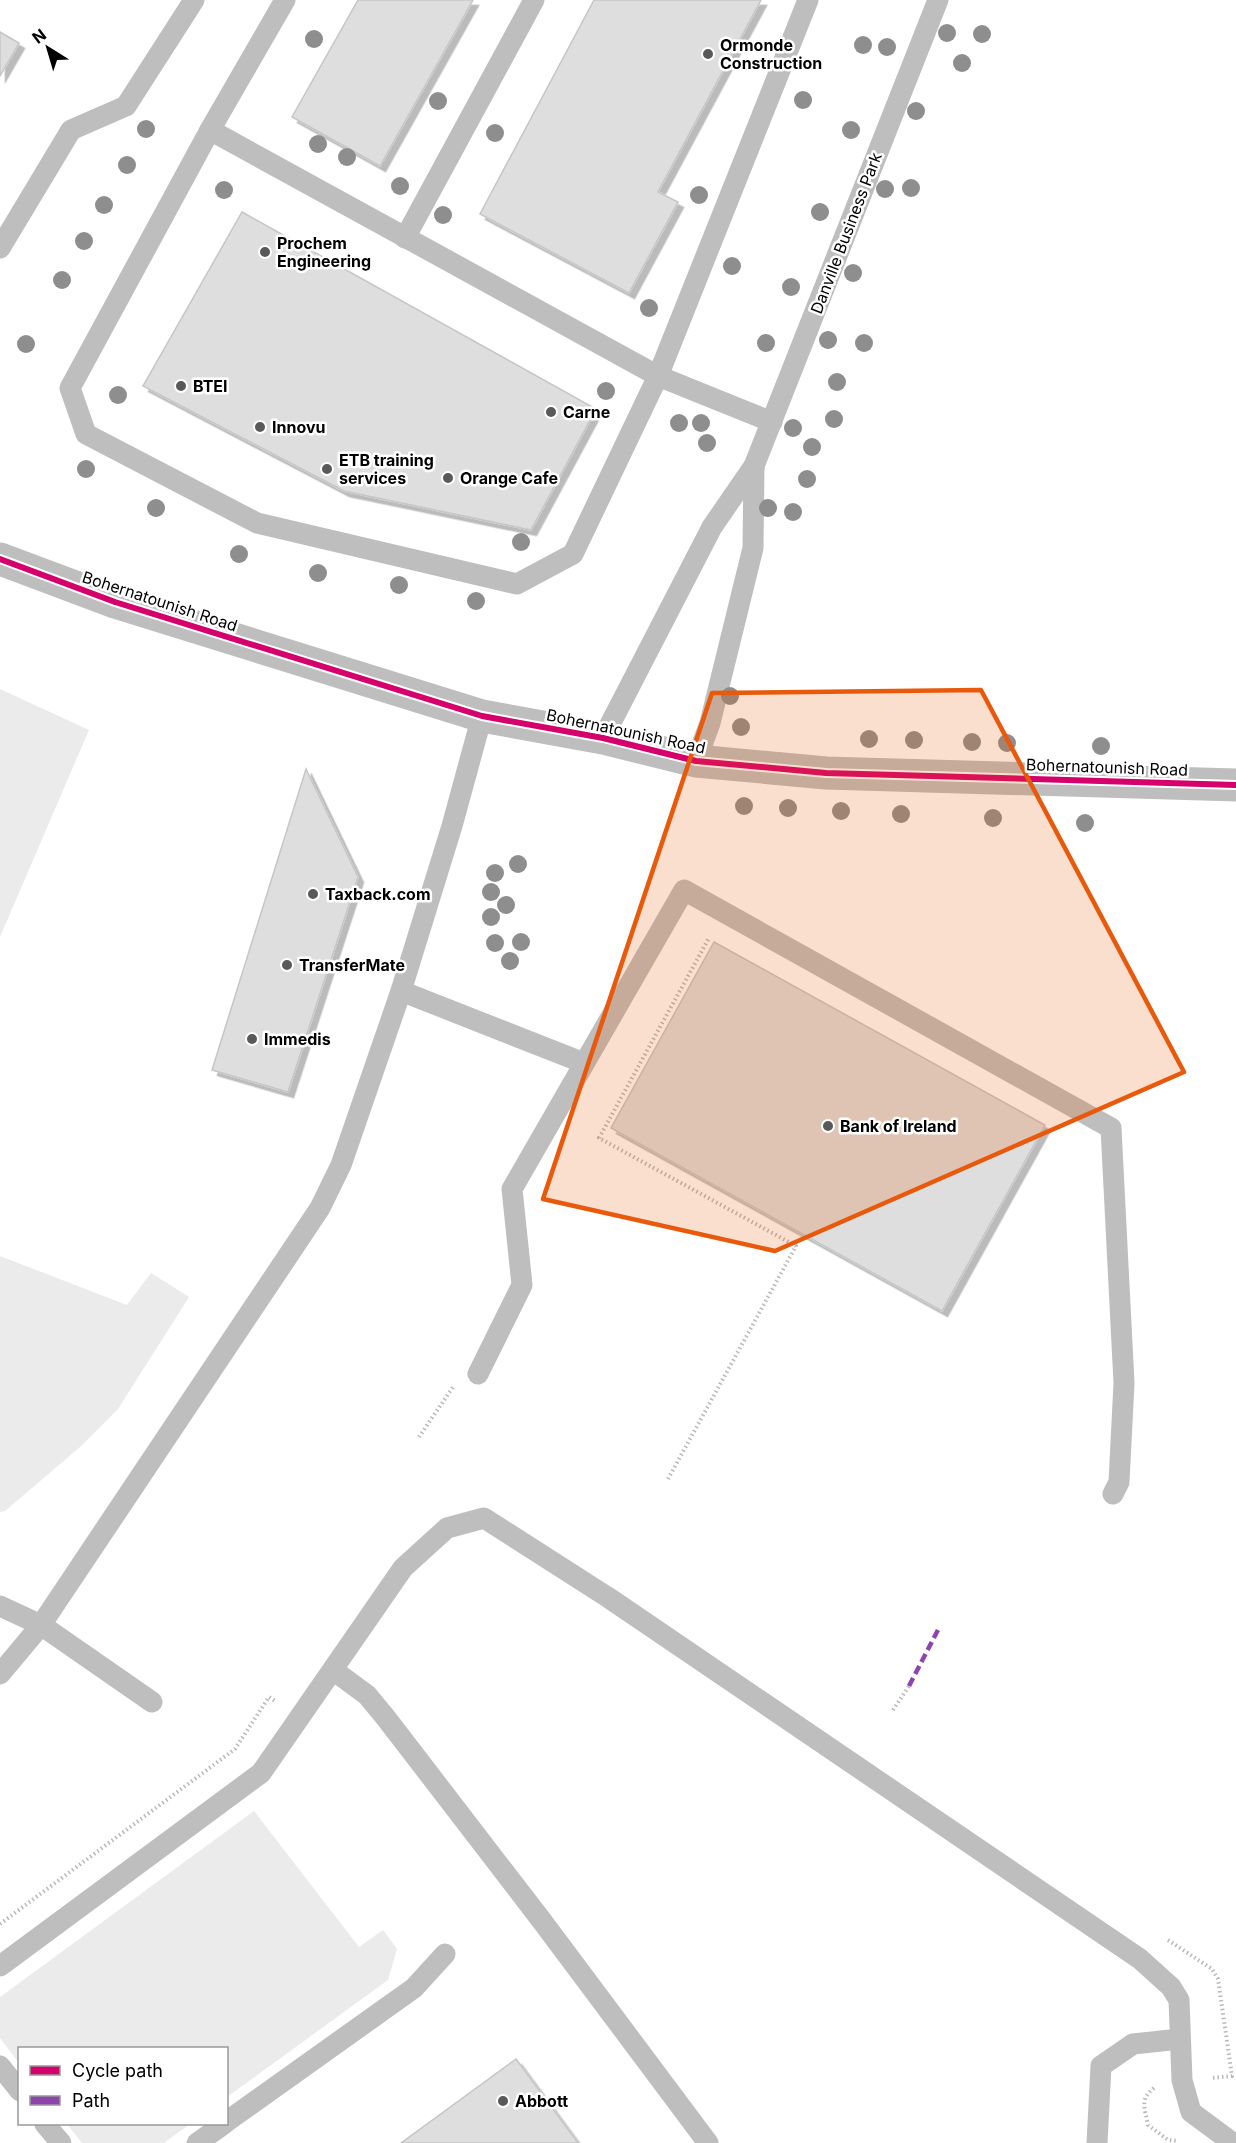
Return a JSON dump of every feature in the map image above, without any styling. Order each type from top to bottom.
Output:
[{"type":"street","name":"Bohernatounish Road","points":[[0,559],[116,602],[482,716],[603,738],[696,761],[826,773],[1236,785]]},
{"type":"lane","points":[[0,248],[71,130],[126,106],[194,0]]},
{"type":"lane","points":[[285,0],[210,130],[70,388],[86,434],[257,523],[517,584],[573,554],[658,376],[808,0]]},
{"type":"lane","points":[[405,238],[534,0]]},
{"type":"lane","name":"Danville Business Park","points":[[603,738],[712,526],[754,466],[938,0]]},
{"type":"lane","points":[[210,130],[658,376],[772,422]]},
{"type":"lane","name":"Danville Business Park","points":[[696,761],[710,723],[753,548],[754,466]]},
{"type":"lane","points":[[0,1674],[41,1625],[320,1208],[341,1165],[401,991],[452,826],[482,716]]},
{"type":"lane","points":[[478,1374],[522,1285],[512,1189],[684,890],[1111,1128],[1124,1383],[1119,1482],[1113,1494]]},
{"type":"lane","points":[[401,991],[584,1063]]},
{"type":"lane","points":[[0,1966],[261,1773],[403,1568],[447,1528],[484,1518],[609,1598],[1140,1959],[1171,1987],[1179,2000],[1182,2080],[1191,2112],[1233,2143]]},
{"type":"lane","points":[[0,1605],[41,1625],[152,1702]]},
{"type":"lane","points":[[333,1670],[368,1695],[542,1920],[708,2143]]},
{"type":"lane","points":[[228,2121],[414,1988],[445,1954]]},
{"type":"lane","points":[[1097,2143],[1101,2066],[1133,2044],[1180,2039]]},
{"type":"lane","points":[[0,2066],[18,2088]]},
{"type":"lane","points":[[46,2125],[61,2143]]},
{"type":"lane","points":[[197,2143],[222,2125]]},
{"type":"path","points":[[668,1479],[796,1246],[599,1138],[723,912]]},
{"type":"path","points":[[419,1437],[443,1402]]},
{"type":"path","points":[[893,1710],[909,1686]]},
{"type":"path","points":[[0,1924],[234,1749],[269,1697],[279,1703]]},
{"type":"path","points":[[1163,1936],[1212,1969],[1218,1979],[1232,2076],[1160,2084],[1147,2094],[1144,2102],[1148,2125],[1168,2140],[1188,2141]]},
{"type":"highlighted area","points":[[981,690],[1184,1072],[775,1251],[543,1199],[712,693]]},
{"type":"shaded area","points":[[0,689],[89,730],[0,937]]},
{"type":"shaded area","points":[[0,1256],[127,1305],[151,1273],[189,1297],[118,1409],[80,1447],[5,1511],[0,1512]]},
{"type":"shaded area","points":[[254,1811],[359,1947],[383,1930],[397,1949],[388,1980],[228,2096],[228,2047],[18,2047],[18,2062],[0,2038],[0,1997]]},
{"type":"shaded area","points":[[68,2125],[189,2125],[164,2143],[82,2143]]},
{"type":"building","points":[[358,0],[473,0],[380,166],[292,117]]},
{"type":"building","points":[[594,0],[761,0],[658,192],[678,202],[629,293],[480,214]]},
{"type":"building","points":[[0,32],[19,43],[0,76]]},
{"type":"building","points":[[242,212],[596,409],[531,530],[344,491],[143,386]]},
{"type":"building","points":[[306,769],[358,877],[288,1092],[212,1070]]},
{"type":"building","name":"Bank of Ireland","points":[[714,942],[1045,1125],[942,1311],[611,1128]]},
{"type":"building","name":"Abbott","points":[[516,2059],[578,2143],[401,2143]]},
{"type":"marked path","points":[[909,1686],[939,1628]]},
{"type":"cycle path","points":[[0,559],[115,602],[482,716],[603,738],[696,761],[826,773],[1236,785]]},
{"type":"place","name":"Ormonde Construction","points":[[708,54]]},
{"type":"place","name":"Prochem Engineering","points":[[265,252]]},
{"type":"place","name":"BTEI","points":[[181,386]]},
{"type":"place","name":"Carne","points":[[551,412]]},
{"type":"place","name":"Innovu","points":[[260,427]]},
{"type":"place","name":"ETB training services","points":[[327,469]]},
{"type":"place","name":"Orange Cafe","points":[[448,478]]},
{"type":"place","name":"Taxback.com","points":[[313,894]]},
{"type":"place","name":"TransferMate","points":[[287,965]]},
{"type":"place","name":"Immedis","points":[[252,1039]]},
{"type":"place","name":"Bank of Ireland","points":[[828,1126]]},
{"type":"place","name":"Abbott","points":[[503,2101]]}]
